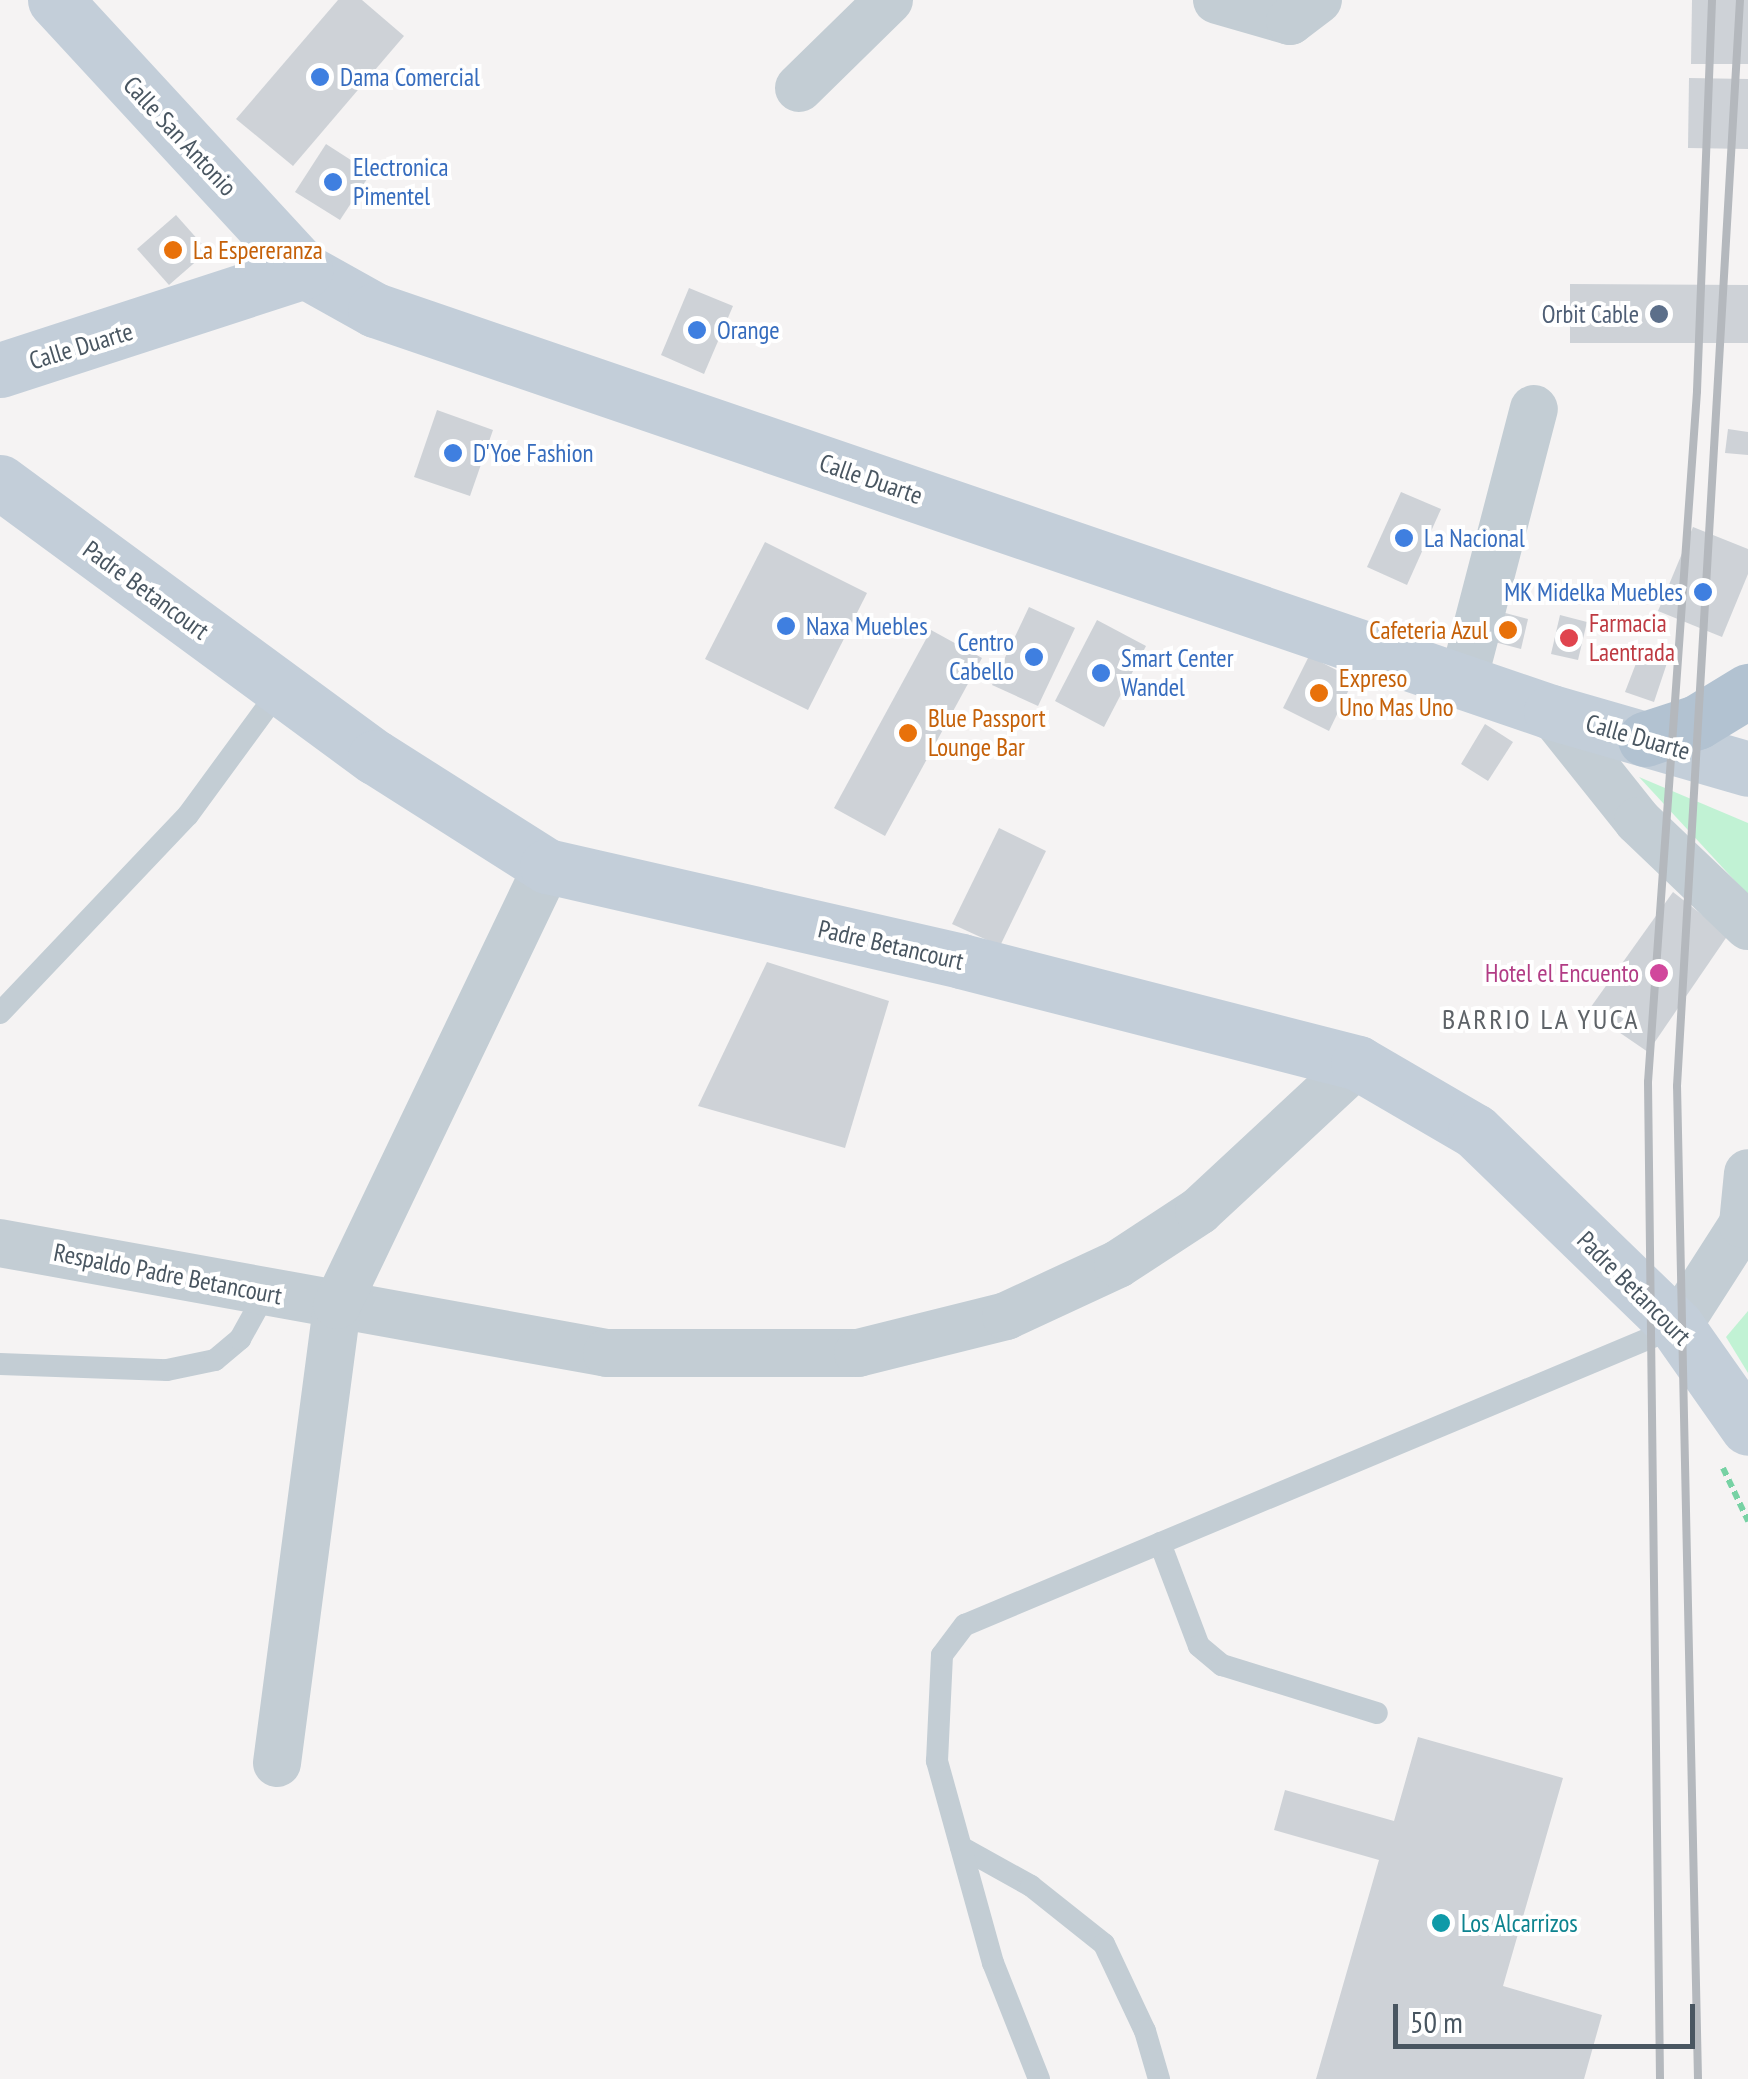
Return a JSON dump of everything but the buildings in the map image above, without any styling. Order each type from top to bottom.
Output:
[{"type":"main road","points":[[1644,739],[1697,722],[1748,691]]},
{"type":"street","name":"Calle San Antonio","points":[[55,0],[305,272]]},
{"type":"street","points":[[798,88],[889,0]]},
{"type":"street","points":[[1217,0],[1290,21],[1318,0]]},
{"type":"street","name":"Calle Duarte","points":[[0,370],[305,272],[375,310],[1551,712],[1748,770]]},
{"type":"street","points":[[1462,681],[1534,409]]},
{"type":"street","name":"Padre Betancourt","points":[[0,482],[374,757],[547,866],[961,961],[1358,1063],[1475,1131],[1677,1327],[1748,1428]]},
{"type":"street","points":[[1551,712],[1638,821],[1748,926]]},
{"type":"street","points":[[277,1763],[337,1305],[547,866]]},
{"type":"street","name":"Respaldo Padre Betancourt","points":[[0,1242],[607,1353],[858,1352],[1006,1316],[1118,1264],[1199,1211],[1358,1063]]},
{"type":"street","points":[[1677,1327],[1744,1224],[1748,1173]]},
{"type":"lane","points":[[0,1013],[188,815],[281,688]]},
{"type":"lane","points":[[0,1364],[167,1370],[215,1360],[240,1339],[266,1292]]},
{"type":"lane","points":[[1039,2079],[993,1963],[938,1761],[942,1655],[965,1625],[1677,1327]]},
{"type":"lane","points":[[1160,1543],[1199,1646],[1222,1666],[1378,1714]]},
{"type":"lane","points":[[961,1847],[1031,1886],[1104,1944],[1146,2031],[1159,2079]]},
{"type":"green space","points":[[1639,777],[1748,823],[1748,895]]},
{"type":"green space","points":[[1748,1311],[1748,1373],[1726,1337]]},
{"type":"railway","points":[[1660,2079],[1648,1082],[1697,391],[1712,0]]},
{"type":"railway","points":[[1698,2079],[1677,1086],[1740,0]]},
{"type":"place","name":"Dama Comercial","points":[[320,77]]},
{"type":"place","name":"Electronica Pimentel","points":[[333,182]]},
{"type":"place","name":"La Espereranza","points":[[173,250]]},
{"type":"place","name":"Orbit Cable","points":[[1659,314]]},
{"type":"place","name":"Orange","points":[[697,330]]},
{"type":"place","name":"D'Yoe Fashion","points":[[453,453]]},
{"type":"place","name":"La Nacional","points":[[1404,538]]},
{"type":"place","name":"MK Midelka Muebles","points":[[1703,592]]},
{"type":"place","name":"Naxa Muebles","points":[[786,626]]},
{"type":"place","name":"Cafeteria Azul","points":[[1508,630]]},
{"type":"place","name":"Farmacia Laentrada","points":[[1569,638]]},
{"type":"place","name":"Centro Cabello","points":[[1034,657]]},
{"type":"place","name":"Smart Center Wandel","points":[[1101,673]]},
{"type":"place","name":"Expreso Uno Mas Uno","points":[[1319,693]]},
{"type":"place","name":"Blue Passport Lounge Bar","points":[[908,733]]},
{"type":"place","name":"Hotel el Encuento","points":[[1659,973]]},
{"type":"place","name":"Los Alcarrizos","points":[[1441,1923]]},
{"type":"district","name":"BARRIO LA YUCA","points":[[1541,1019]]}]
